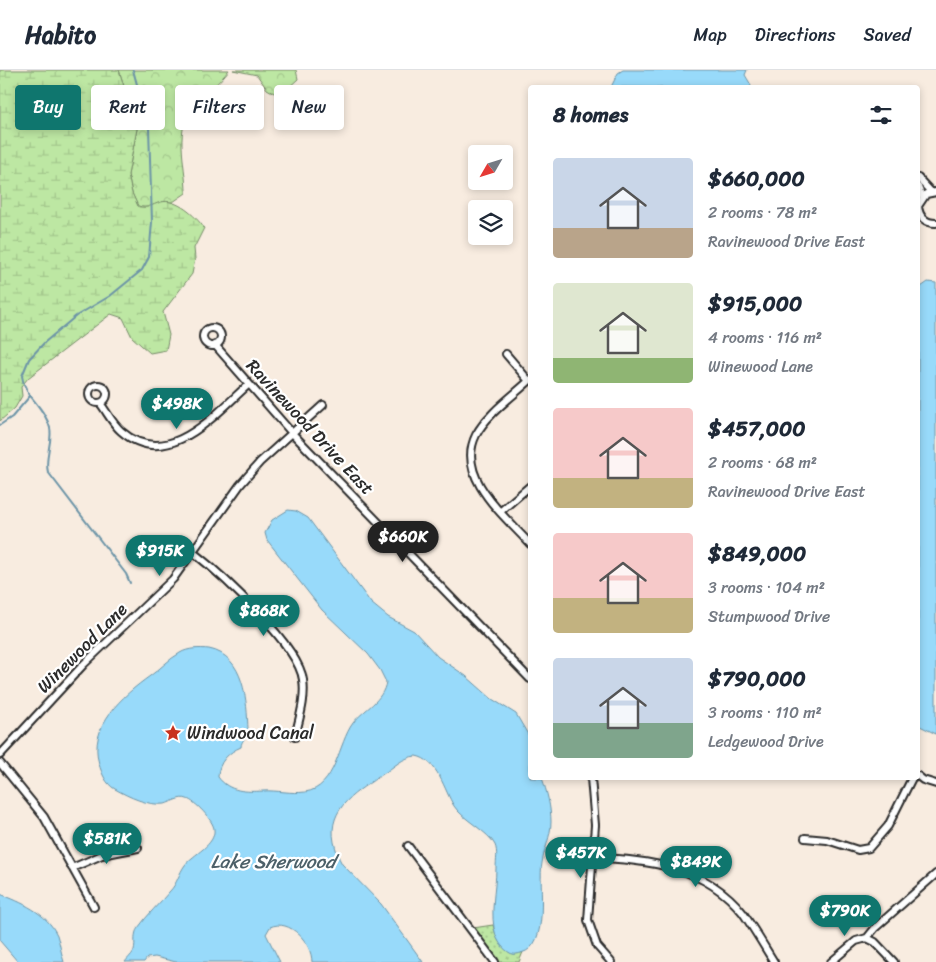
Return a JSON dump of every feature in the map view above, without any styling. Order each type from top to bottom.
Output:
[{"type":"street","points":[[920,180],[934,192],[922,197]]},
{"type":"street","points":[[920,192],[922,197],[920,204]]},
{"type":"street","points":[[920,214],[925,221]]},
{"type":"street","points":[[920,222],[925,221],[936,223]]},
{"type":"street","name":"Ravinewood Drive East","points":[[215,345],[248,385],[292,433],[528,677]]},
{"type":"street","points":[[506,354],[528,379]]},
{"type":"street","points":[[528,383],[485,423],[473,445],[475,477],[481,490],[528,542]]},
{"type":"street","points":[[100,403],[122,431],[136,440],[158,446],[173,443],[189,436],[248,385]]},
{"type":"street","name":"Winewood Lane","points":[[0,755],[84,664],[168,584],[194,553],[240,485],[260,462],[323,405]]},
{"type":"street","points":[[501,511],[528,488]]},
{"type":"street","points":[[194,553],[227,580],[294,657],[303,678],[304,692],[295,738]]},
{"type":"street","points":[[0,763],[34,803],[94,907]]},
{"type":"street","points":[[920,778],[936,784]]},
{"type":"street","points":[[591,780],[595,825],[589,924],[597,946],[611,962]]},
{"type":"street","points":[[805,838],[827,840],[858,850],[869,848],[888,826],[911,780]]},
{"type":"street","points":[[408,846],[495,962]]},
{"type":"street","points":[[72,868],[102,855],[138,848]]},
{"type":"street","points":[[593,857],[660,863],[701,878],[725,895],[742,912],[774,962]]},
{"type":"street","points":[[831,962],[856,941],[867,938],[874,928],[936,874]]},
{"type":"street","points":[[867,938],[875,942],[894,962]]},
{"type":"green space","points":[[0,70],[119,70],[124,85],[91,85],[91,130],[137,130],[128,175],[132,193],[138,206],[147,207],[167,201],[179,205],[191,213],[204,228],[194,248],[195,259],[192,274],[163,312],[169,335],[166,350],[150,353],[132,337],[123,318],[111,314],[28,378],[21,387],[22,396],[15,408],[0,421]]},
{"type":"green space","points":[[119,70],[229,70],[215,85],[175,85],[175,130],[183,130],[182,146],[186,193],[173,202],[162,202],[147,209],[138,207],[132,193],[128,175],[137,130],[165,130],[165,85],[124,85]]},
{"type":"green space","points":[[233,70],[296,70],[298,79],[291,85],[274,85],[274,93],[267,89],[257,75]]},
{"type":"green space","points":[[493,925],[498,939],[505,949],[514,954],[523,952],[519,962],[499,962],[473,928]]},
{"type":"water","points":[[623,70],[747,70],[745,75],[751,85],[612,85],[618,73]]},
{"type":"water","points":[[928,282],[936,283],[936,734],[920,726],[920,288]]},
{"type":"water","name":"Lake Sherwood","points":[[288,510],[296,511],[308,518],[371,603],[388,617],[414,631],[438,657],[466,676],[492,699],[516,714],[528,735],[528,780],[543,780],[551,822],[542,863],[540,927],[536,939],[530,948],[521,953],[513,954],[505,950],[498,941],[493,919],[497,856],[495,845],[487,835],[463,816],[454,806],[440,776],[430,763],[416,756],[403,760],[346,801],[335,819],[333,830],[334,842],[342,864],[381,904],[423,962],[312,962],[304,940],[292,929],[278,925],[270,927],[266,934],[280,962],[176,962],[155,957],[147,958],[144,962],[125,962],[135,947],[138,928],[172,888],[185,865],[208,845],[214,835],[214,829],[207,816],[190,800],[182,798],[165,804],[145,802],[120,792],[107,782],[99,764],[98,737],[110,713],[119,703],[139,684],[183,651],[209,649],[221,653],[237,670],[242,682],[247,707],[248,730],[241,747],[228,755],[222,762],[218,777],[227,786],[238,790],[305,792],[315,789],[330,774],[353,723],[377,700],[384,689],[386,682],[368,654],[322,610],[267,540],[265,533],[272,520]]},
{"type":"water","points":[[0,894],[33,909],[47,920],[57,935],[64,962],[18,962],[0,941]]},
{"type":"waterway","points":[[130,583],[126,574],[48,472],[50,428],[44,414],[27,390],[22,376],[29,359],[45,342],[76,316],[110,296],[142,270],[149,257],[152,222],[149,128],[133,70]]},
{"type":"waterway","points":[[0,425],[12,417],[30,396]]},
{"type":"place","name":"Windwood Canal","points":[[173,733]]}]
